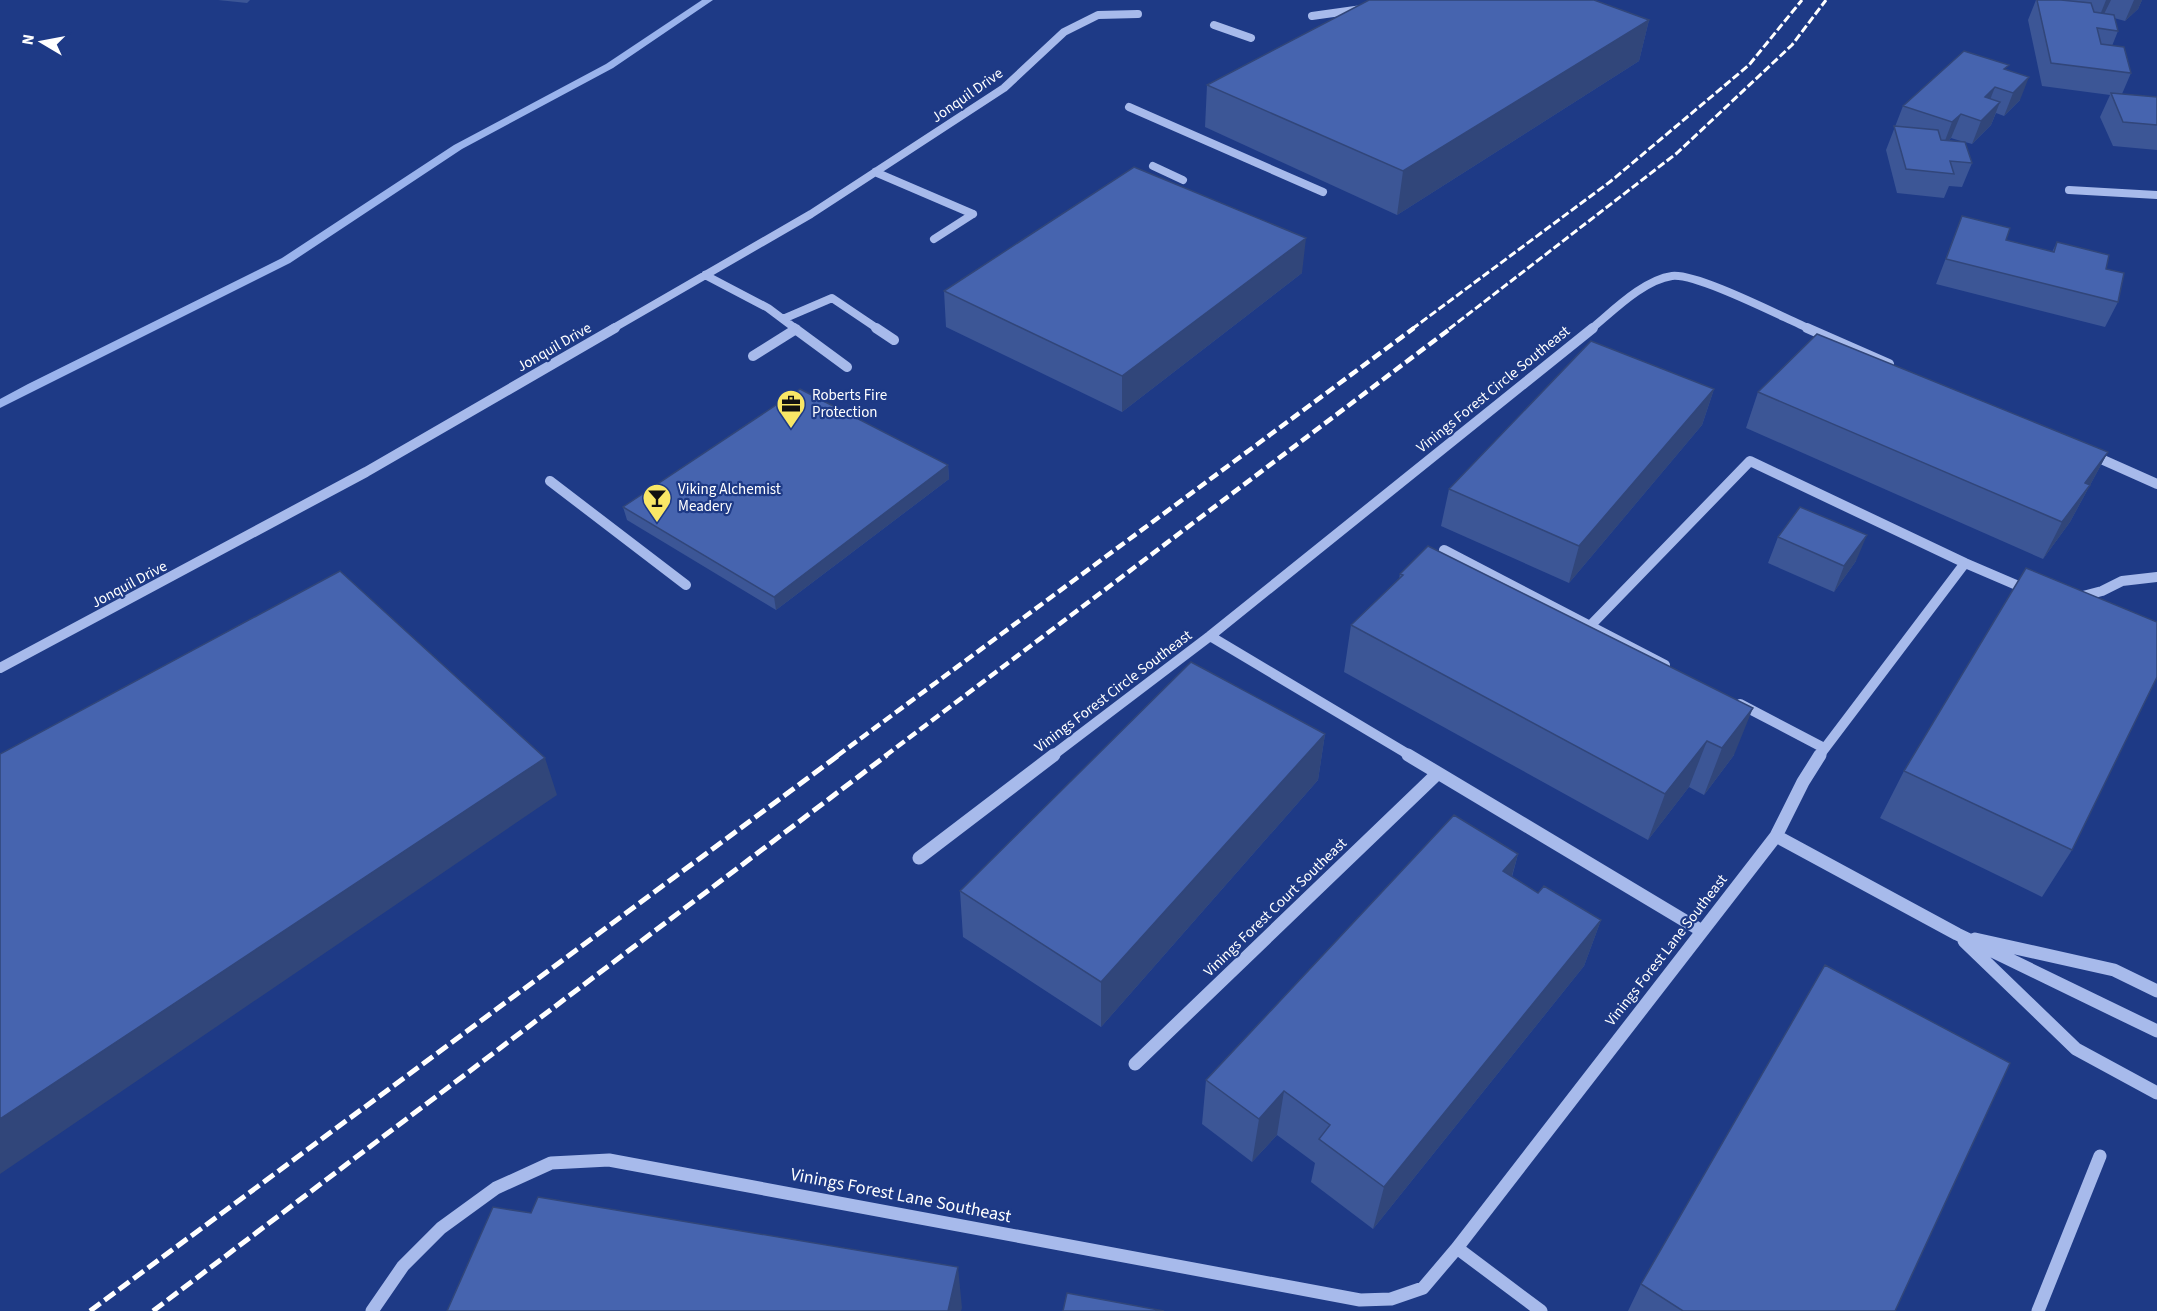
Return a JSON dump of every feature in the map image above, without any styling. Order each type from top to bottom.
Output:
[{"type":"street","points":[[1312,16],[1368,9]]},
{"type":"street","name":"Jonquil Drive","points":[[0,668],[366,472],[811,214],[1005,88],[1064,32],[1098,15],[1138,14]]},
{"type":"street","points":[[1214,25],[1251,38]]},
{"type":"street","points":[[1129,107],[1323,192]]},
{"type":"street","points":[[1153,166],[1183,180]]},
{"type":"street","points":[[875,172],[973,214],[934,239]]},
{"type":"street","points":[[2069,190],[2157,195]]},
{"type":"street","points":[[705,275],[768,308],[846,367]]},
{"type":"street","name":"Vinings Forest Circle Southeast","points":[[919,858],[1210,636],[1644,287],[1672,276],[1701,281],[1898,368]]},
{"type":"street","points":[[783,319],[832,298],[894,340]]},
{"type":"street","points":[[753,356],[796,329]]},
{"type":"street","points":[[2082,450],[2157,484]]},
{"type":"street","points":[[1590,626],[1750,461],[1965,563],[2040,595]]},
{"type":"street","points":[[550,481],[686,585]]},
{"type":"street","points":[[1444,550],[1672,668]]},
{"type":"street","points":[[1965,563],[1824,748],[1803,782],[1776,836],[1957,934],[2157,1031]]},
{"type":"street","points":[[2072,597],[2102,591],[2122,581],[2157,577]]},
{"type":"street","points":[[1210,636],[1702,931]]},
{"type":"street","points":[[1733,700],[1824,748]]},
{"type":"street","name":"Vinings Forest Court Southeast","points":[[1135,1064],[1438,773]]},
{"type":"street","name":"Vinings Forest Lane Southeast","points":[[372,1311],[403,1266],[441,1228],[496,1188],[551,1163],[609,1160],[1360,1300],[1390,1299],[1423,1288],[1457,1248],[1776,836]]},
{"type":"street","points":[[1957,934],[2114,970],[2157,991]]},
{"type":"street","points":[[1957,934],[2076,1049],[2157,1093]]},
{"type":"street","points":[[2038,1311],[2100,1156]]},
{"type":"street","points":[[1457,1248],[1541,1311]]},
{"type":"building","points":[[1369,0],[1594,0],[1649,20],[1403,171],[1207,85]]},
{"type":"building","points":[[2037,0],[2091,3],[2094,12],[2114,15],[2118,31],[2097,28],[2101,44],[2124,47],[2131,73],[2051,63]]},
{"type":"building","points":[[1964,51],[2009,65],[2004,69],[2029,77],[2013,93],[1995,87],[1985,97],[2000,102],[1981,121],[1961,114],[1952,122],[1903,106]]},
{"type":"building","points":[[2111,93],[2157,97],[2157,125],[2123,122]]},
{"type":"building","points":[[1894,126],[1938,130],[1941,140],[1965,142],[1972,163],[1950,161],[1954,174],[1906,169]]},
{"type":"building","points":[[1134,167],[1306,238],[1122,376],[944,291]]},
{"type":"building","points":[[1962,216],[2010,228],[2006,240],[2054,252],[2057,242],[2109,255],[2106,269],[2124,273],[2118,302],[1946,259]]},
{"type":"building","points":[[1817,334],[2108,452],[2085,483],[2090,485],[2062,522],[1758,392]]},
{"type":"building","points":[[1591,341],[1714,389],[1579,546],[1449,489]]},
{"type":"building","points":[[800,389],[948,465],[774,597],[623,507]]},
{"type":"building","points":[[1800,507],[1867,535],[1844,566],[1778,537]]},
{"type":"building","points":[[1428,546],[1753,708],[1722,748],[1707,741],[1665,794],[1351,625],[1403,575],[1400,574]]},
{"type":"building","points":[[2026,568],[2157,622],[2157,677],[2072,850],[1904,771]]},
{"type":"building","points":[[340,571],[545,758],[0,1119],[0,754]]},
{"type":"building","points":[[1191,662],[1325,734],[1101,982],[960,891]]},
{"type":"building","points":[[1454,815],[1518,854],[1503,871],[1538,893],[1544,886],[1601,920],[1384,1187],[1319,1139],[1330,1125],[1284,1091],[1259,1119],[1206,1080]]},
{"type":"building","points":[[1825,965],[2010,1063],[1895,1311],[1683,1311],[1641,1284]]},
{"type":"building","points":[[538,1197],[958,1267],[948,1311],[447,1311],[493,1207],[531,1213]]},
{"type":"building","points":[[1067,1293],[1164,1311],[1063,1311]]},
{"type":"waterway","points":[[0,404],[286,261],[458,147],[501,122],[610,66],[708,0]]},
{"type":"railway","points":[[1412,329],[1611,181],[1749,65],[1802,0]]},
{"type":"railway","points":[[1449,329],[1677,153],[1792,45],[1826,0]]},
{"type":"railway","points":[[837,756],[1414,328]]},
{"type":"railway","points":[[885,756],[1451,328]]},
{"type":"railway","points":[[90,1311],[839,755]]},
{"type":"railway","points":[[153,1311],[887,755]]},
{"type":"place","name":"Roberts Fire Protection","points":[[791,430]]},
{"type":"place","name":"Viking Alchemist Meadery","points":[[657,524]]}]
